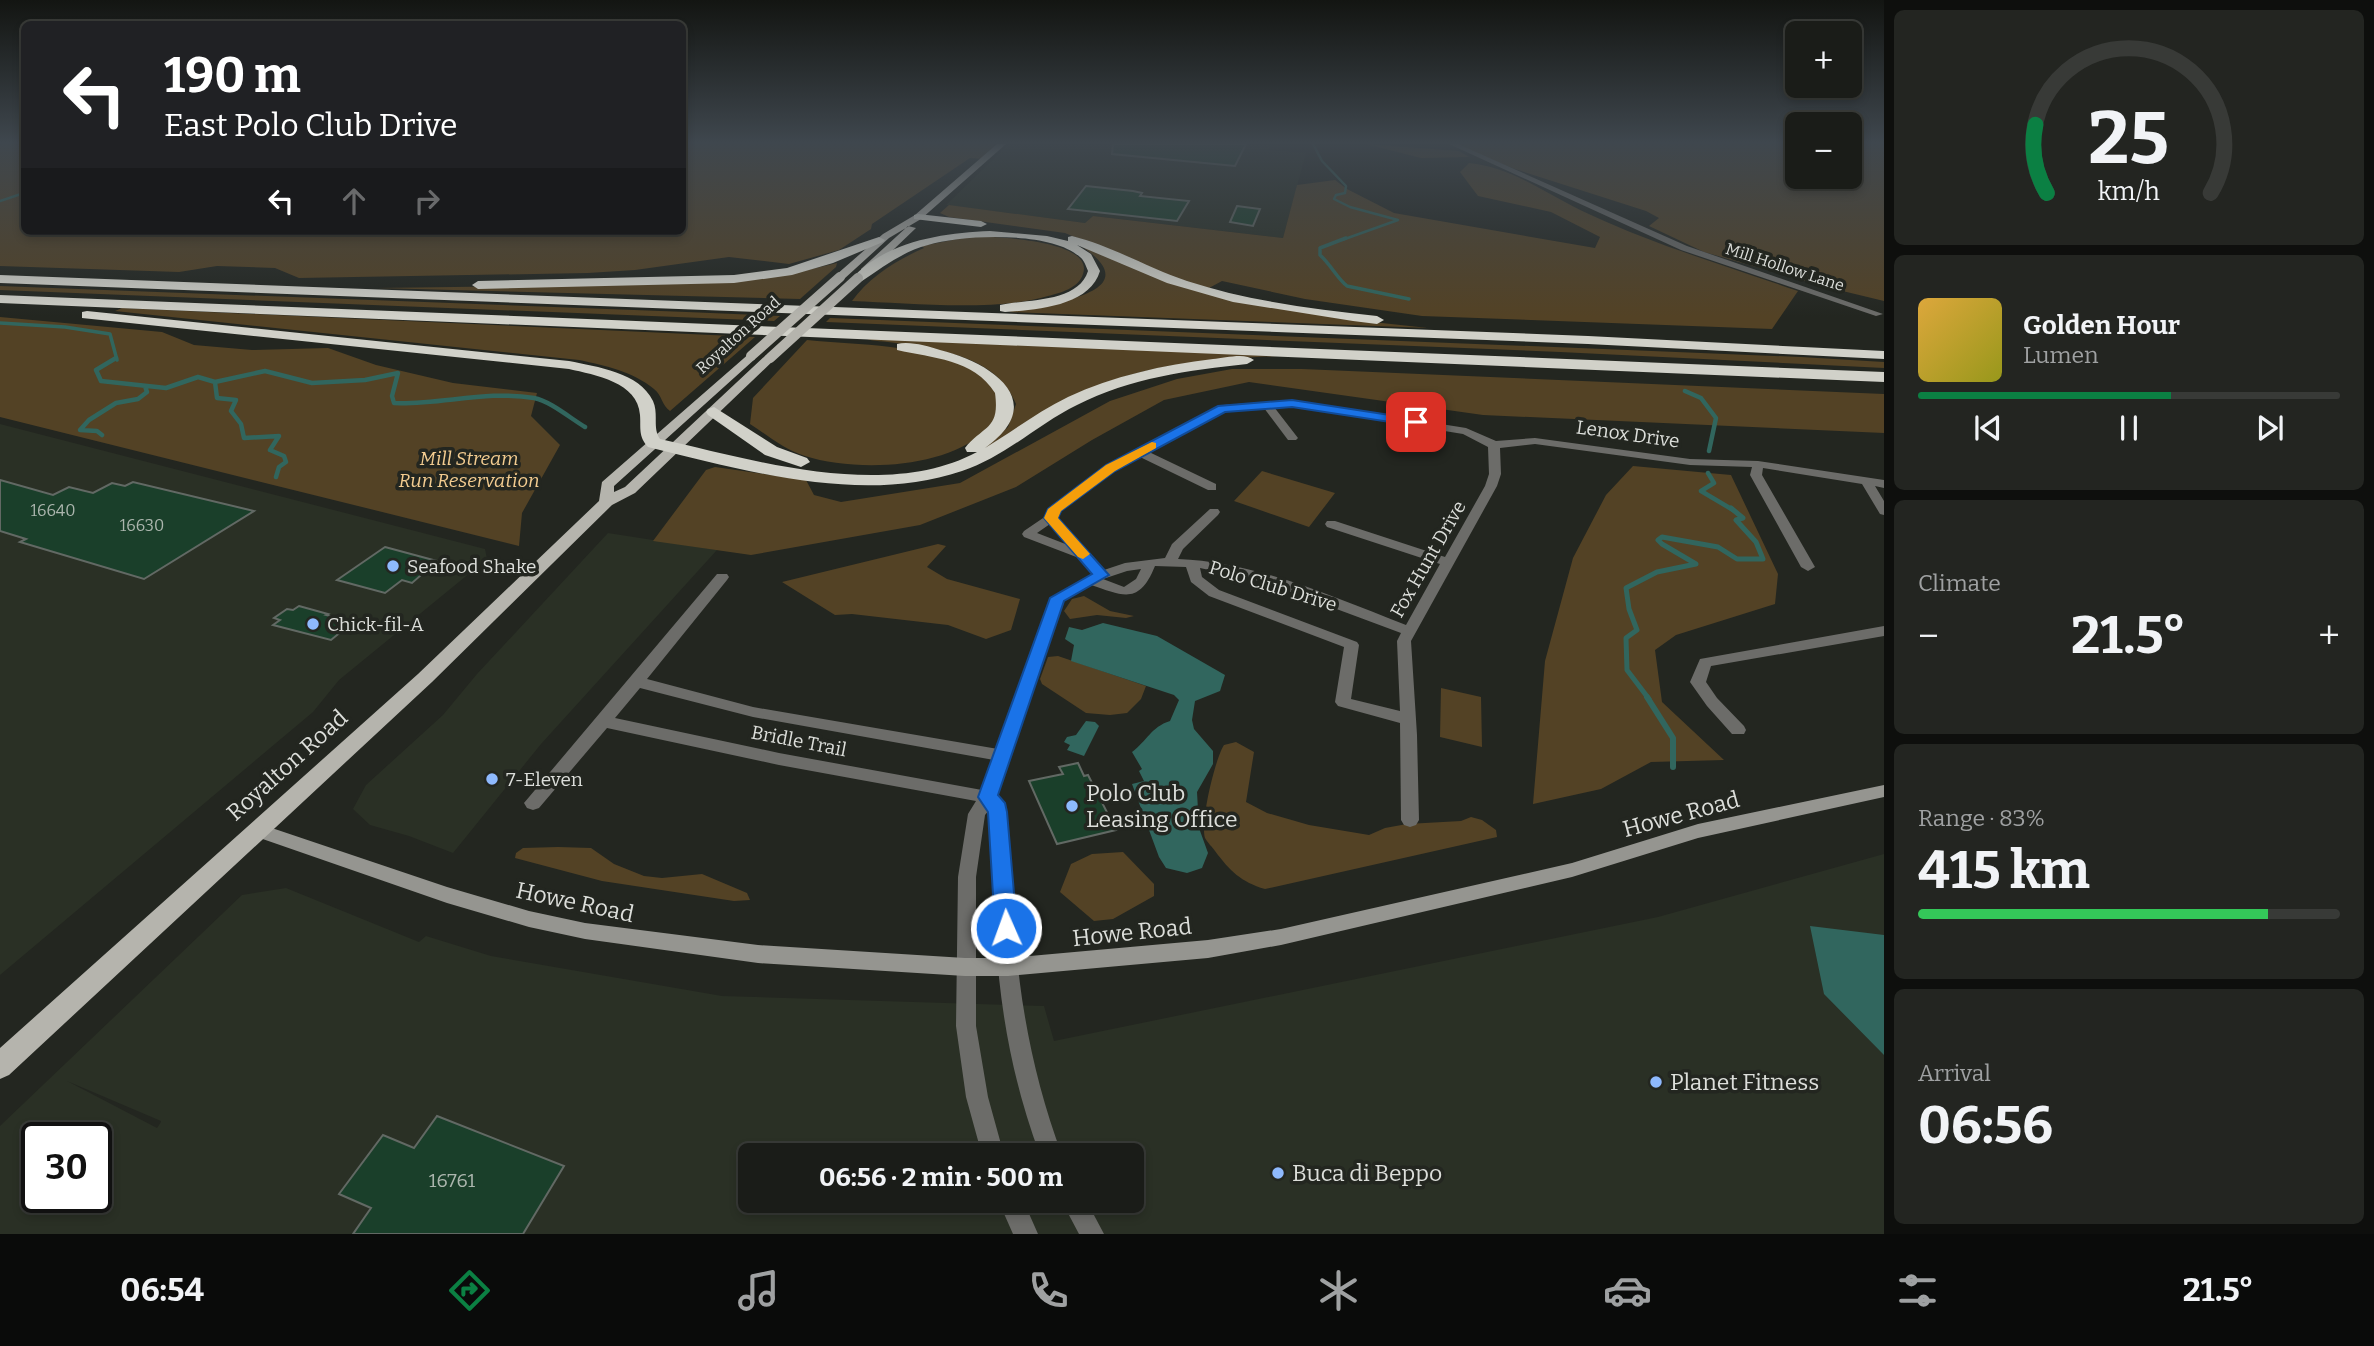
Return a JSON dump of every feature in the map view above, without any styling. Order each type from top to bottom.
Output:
[{"type":"highway","points":[[918,217],[1056,235],[1091,246],[1186,285],[1267,305],[1345,317],[1588,340]]},
{"type":"highway","points":[[642,304],[680,300],[1011,307],[1041,303],[1073,294],[1090,282],[1094,270],[1087,258],[1059,243],[1026,236],[975,233],[941,237],[915,245],[858,278]]},
{"type":"highway","points":[[26,280],[97,277],[345,285],[455,285],[734,279],[788,272],[829,260],[879,240]]},
{"type":"highway","points":[[0,279],[1588,340],[1884,355]]},
{"type":"highway","points":[[0,299],[1884,377]]},
{"type":"highway","points":[[0,306],[332,339],[583,368],[617,378],[645,400],[649,411],[647,433],[654,443],[838,479],[915,477],[945,471],[990,452],[1062,407],[1090,394],[1132,377],[1163,370],[1223,362],[1284,359],[1515,361]]},
{"type":"highway","points":[[607,323],[865,343],[927,351],[983,371],[996,381],[1005,400],[1001,424],[973,448],[933,463],[875,471],[843,470],[794,460],[771,451],[714,412]]},
{"type":"main road","name":"Royalton Road","points":[[607,502],[607,485],[879,240],[903,223],[918,217],[936,202]]},
{"type":"main road","name":"Royalton Road","points":[[0,1066],[425,678],[607,502],[630,491],[917,223],[918,217]]},
{"type":"street","name":"Mill Hollow Lane","points":[[1580,202],[1684,248],[1878,314]]},
{"type":"street","points":[[1084,556],[1038,541],[1028,534],[1051,518],[1055,509],[1066,500],[1110,468],[1222,408],[1292,403],[1322,407],[1466,430],[1494,445]]},
{"type":"street","points":[[1267,405],[1292,438]]},
{"type":"street","name":"Lenox Drive","points":[[1494,445],[1535,440],[1690,462],[1758,464],[1884,484]]},
{"type":"street","name":"Fox Hunt Drive","points":[[1410,820],[1403,647],[1409,631],[1492,486],[1495,474],[1494,445]]},
{"type":"street","points":[[1140,452],[1212,487]]},
{"type":"street","points":[[1758,464],[1756,475],[1808,567]]},
{"type":"street","points":[[1866,481],[1884,511]]},
{"type":"street","points":[[1170,561],[1177,547],[1214,512]]},
{"type":"street","points":[[1051,518],[1084,556],[1096,577],[1126,592],[1142,580],[1149,564]]},
{"type":"street","points":[[1331,524],[1448,563]]},
{"type":"street","name":"Polo Club Drive","points":[[990,1143],[974,1079],[966,1026],[967,877],[977,814],[988,797],[1004,756],[1057,598],[1096,577],[1128,566],[1170,561],[1207,564],[1243,573],[1409,631]]},
{"type":"street","points":[[1192,564],[1196,579],[1214,593],[1352,645],[1343,702],[1408,719]]},
{"type":"street","points":[[533,803],[637,682],[722,577]]},
{"type":"street","points":[[1738,730],[1698,682],[1705,662],[1883,629]]},
{"type":"street","name":"Bridle Trail","points":[[637,682],[753,712],[1004,756]]},
{"type":"street","name":"Bridle Trail","points":[[602,721],[779,759],[988,797]]},
{"type":"street","name":"Howe Road","points":[[257,830],[447,895],[529,919],[585,931],[745,953],[965,967],[1008,967],[1196,951],[1281,937],[1572,870],[1698,831],[1884,791]]},
{"type":"street","points":[[988,797],[995,803],[1000,834],[1008,967],[1030,1093],[1047,1143]]},
{"type":"street","points":[[1016,1213],[1026,1234]]},
{"type":"street","points":[[1080,1213],[1092,1234]]},
{"type":"shaded area","points":[[950,202],[1293,202],[1283,238],[1093,216],[1085,223],[946,205]]},
{"type":"shaded area","points":[[0,424],[485,549],[487,559],[339,680],[313,712],[0,975]]},
{"type":"shaded area","points":[[608,533],[717,550],[541,744],[453,853],[370,825],[353,809],[366,785],[443,715],[477,674]]},
{"type":"shaded area","points":[[1884,854],[1884,1234],[0,1234],[0,1126],[242,895],[286,888],[419,942],[426,936],[491,956],[722,996],[1044,1006],[1054,1041],[1658,917]],"holes":[[[67,1081],[161,1121],[157,1128]]]},
{"type":"green space","points":[[0,202],[21,202],[21,235],[686,235],[686,202],[905,202],[839,250],[789,264],[729,257],[635,270],[588,273],[299,278],[275,268],[217,266],[179,272],[0,266]]},
{"type":"green space","points":[[1293,202],[1372,202],[1394,213],[1595,248],[1600,237],[1551,212],[1503,202],[1564,202],[1642,237],[1798,291],[1772,329],[1422,316],[1305,299],[1222,281],[1209,288],[1178,280],[1065,233],[949,217],[940,213],[949,205],[1085,223],[1093,216],[1283,238]]},
{"type":"green space","points":[[1617,202],[1884,202],[1884,301],[1704,252],[1649,226],[1659,218]]},
{"type":"green space","points":[[973,236],[1019,239],[1058,247],[1073,253],[1082,262],[1083,274],[1078,283],[1053,295],[1003,304],[852,301],[875,277],[924,248],[922,246]]},
{"type":"green space","points":[[1081,246],[1154,276],[1336,318],[1428,328],[1008,312],[1063,301],[1098,287],[1105,276],[1101,263]]},
{"type":"green space","points":[[837,263],[836,267],[800,299],[377,288],[667,284],[803,271]]},
{"type":"green space","points":[[0,286],[780,316],[774,321],[0,290]]},
{"type":"green space","points":[[122,308],[755,337],[670,411],[657,391],[646,383],[618,370],[579,360],[115,311]]},
{"type":"green space","name":"Mill Stream Run Reservation","points":[[0,317],[162,332],[194,345],[252,350],[328,348],[376,365],[453,383],[537,393],[531,416],[560,445],[522,513],[519,546],[0,417]]},
{"type":"green space","points":[[830,318],[1801,357],[1884,362],[1884,368],[826,322]]},
{"type":"green space","points":[[865,338],[1277,356],[1162,367],[1117,379],[1067,401],[982,450],[1008,427],[1016,404],[996,375],[982,365],[949,353]]},
{"type":"green space","points":[[807,340],[912,350],[952,361],[981,375],[996,389],[997,413],[984,432],[967,444],[946,454],[923,460],[898,464],[848,464],[797,453],[750,424],[753,398]]},
{"type":"green space","points":[[1232,369],[1302,369],[1884,394],[1884,433],[1483,415],[1249,382],[1164,400],[1016,487],[920,525],[751,555],[653,541],[706,470],[715,467],[806,480],[814,495],[841,502],[960,483],[1110,401],[1177,379]]},
{"type":"green space","points":[[1633,466],[1731,475],[1778,574],[1775,604],[1676,635],[1655,650],[1662,702],[1724,760],[1651,762],[1601,789],[1533,804],[1545,661],[1573,558],[1606,495]]},
{"type":"green space","points":[[1262,471],[1335,493],[1309,527],[1234,501]]},
{"type":"green space","points":[[938,544],[946,546],[927,567],[947,579],[1020,599],[1011,630],[986,639],[948,625],[852,614],[835,615],[782,582]]},
{"type":"green space","points":[[1084,596],[1110,611],[1134,616],[1126,618],[1097,615],[1070,619],[1064,611],[1072,599]]},
{"type":"green space","points":[[1058,656],[1146,686],[1141,699],[1127,713],[1086,713],[1042,684],[1040,679],[1048,657]]},
{"type":"green space","points":[[1441,688],[1481,697],[1482,747],[1440,737]]},
{"type":"green space","points":[[1236,742],[1254,752],[1246,802],[1267,813],[1309,825],[1369,835],[1385,828],[1407,824],[1461,821],[1471,817],[1482,820],[1496,830],[1497,837],[1265,889],[1231,870],[1205,838],[1206,805],[1220,752],[1224,745]]},
{"type":"green space","points":[[523,848],[591,848],[614,864],[644,876],[662,878],[702,874],[747,893],[750,900],[734,901],[602,881],[515,858],[516,853]]},
{"type":"green space","points":[[1123,852],[1154,884],[1154,896],[1113,919],[1094,921],[1060,892],[1071,864],[1092,854]]},
{"type":"water","points":[[1103,623],[1157,636],[1225,675],[1220,691],[1195,701],[1192,720],[1194,729],[1213,751],[1213,764],[1197,792],[1199,828],[1208,853],[1202,868],[1187,873],[1166,868],[1159,857],[1132,784],[1144,781],[1139,771],[1142,769],[1132,752],[1154,731],[1170,721],[1179,700],[1174,695],[1071,661],[1074,645],[1065,639],[1069,627],[1082,630]]},
{"type":"water","points":[[1086,721],[1095,722],[1099,726],[1084,756],[1067,750],[1070,745],[1064,742],[1067,737],[1076,735]]},
{"type":"water","points":[[1810,926],[1884,935],[1884,1055],[1824,994]]},
{"type":"building","points":[[1074,202],[1189,202],[1177,221],[1068,209]]},
{"type":"building","points":[[1237,206],[1260,209],[1253,226],[1230,222]]},
{"type":"building","points":[[0,480],[53,495],[69,487],[93,493],[112,483],[125,486],[133,482],[254,511],[144,579],[20,542],[26,539],[0,531]]},
{"type":"building","name":"Seafood Shake","points":[[385,547],[437,561],[412,583],[402,580],[385,593],[337,580]]},
{"type":"building","name":"Chick-fil-A","points":[[299,606],[353,622],[331,640],[273,625],[280,620],[274,618],[287,609],[293,610]]},
{"type":"building","name":"Polo Club Leasing Office","points":[[1078,763],[1084,776],[1088,775],[1116,830],[1057,844],[1029,781],[1063,774],[1059,767]]},
{"type":"building","points":[[437,1116],[564,1166],[523,1234],[353,1234],[371,1208],[339,1194],[383,1135],[414,1148]]},
{"type":"waterway","points":[[1339,202],[1398,220],[1342,240]]},
{"type":"waterway","points":[[1346,238],[1320,248],[1320,255],[1343,283],[1409,299]]},
{"type":"waterway","points":[[0,323],[65,327],[110,334],[117,360]]},
{"type":"waterway","points":[[116,358],[96,370],[101,381],[166,388],[198,377],[215,382]]},
{"type":"waterway","points":[[215,382],[265,371],[312,383],[365,380],[398,373],[392,396],[394,403],[499,396],[534,398],[553,406],[585,427]]},
{"type":"waterway","points":[[215,382],[217,398],[236,400],[231,411],[241,424],[244,438],[279,436],[270,450],[284,456],[286,462],[279,467],[276,477]]},
{"type":"waterway","points":[[102,435],[97,431],[80,430],[89,420],[116,403],[138,399],[147,392],[145,386]]},
{"type":"waterway","points":[[1685,391],[1701,398],[1716,418],[1709,451]]},
{"type":"waterway","points":[[1708,473],[1714,483],[1701,491],[1733,510]]},
{"type":"waterway","points":[[1649,699],[1627,670],[1626,638],[1637,630],[1629,609],[1626,588],[1657,572],[1696,564],[1662,544],[1658,540],[1662,537],[1718,547],[1737,559],[1763,559],[1756,542],[1736,520],[1743,518],[1731,508]]},
{"type":"waterway","points":[[1647,697],[1673,738],[1673,767]]},
{"type":"slow traffic","points":[[1083,554],[1051,518],[1055,509],[1110,468],[1152,446]]},
{"type":"place","name":"Seafood Shake","points":[[393,566]]},
{"type":"place","name":"Chick-fil-A","points":[[313,624]]},
{"type":"place","name":"7-Eleven","points":[[492,779]]},
{"type":"place","name":"Polo Club Leasing Office","points":[[1072,806]]},
{"type":"place","name":"Planet Fitness","points":[[1656,1082]]},
{"type":"place","name":"Buca di Beppo","points":[[1278,1173]]},
{"type":"route","points":[[1006,928],[998,812],[995,803],[988,797],[1057,598],[1101,575],[1051,518],[1057,506],[1110,468],[1222,408],[1292,403],[1416,422]]}]
